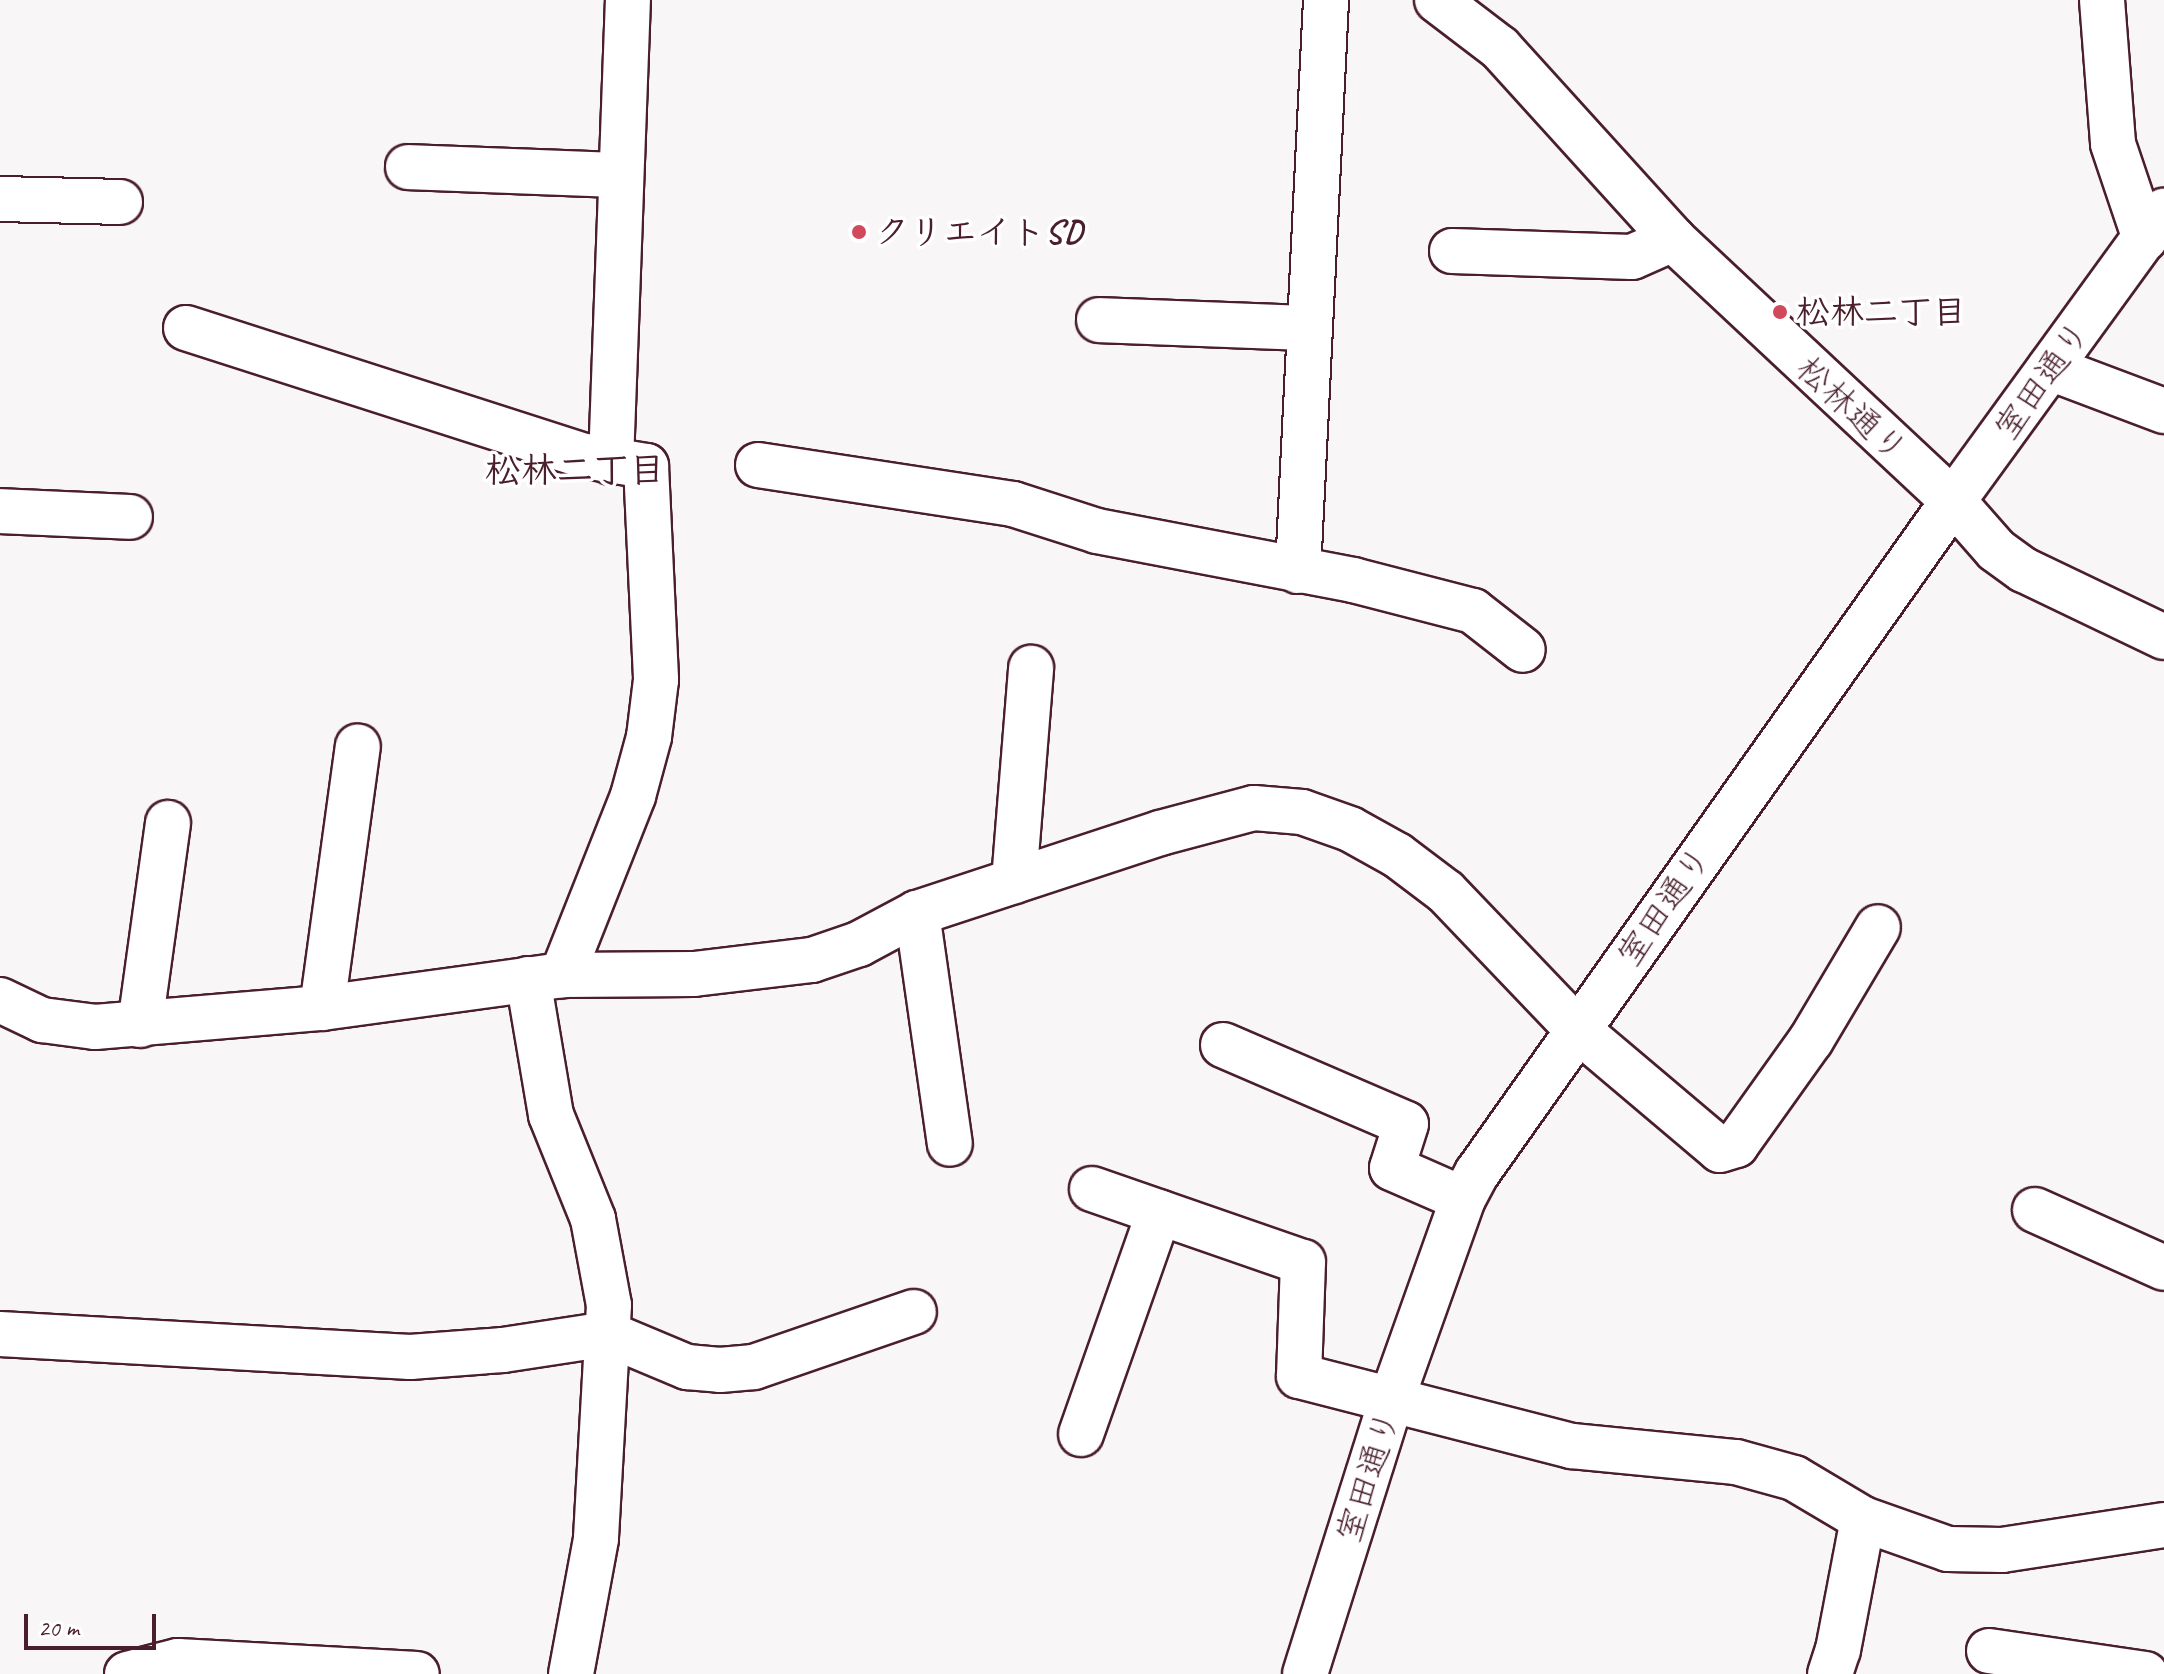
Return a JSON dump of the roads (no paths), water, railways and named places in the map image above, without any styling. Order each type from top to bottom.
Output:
[{"type":"street","points":[[611,462],[628,0]]},
{"type":"street","points":[[1298,571],[1326,0]]},
{"type":"street","name":"松林通り","points":[[1437,0],[1500,48],[1673,239],[1953,501],[1996,550],[2024,570],[2164,637]]},
{"type":"street","points":[[2102,0],[2113,144],[2155,225]]},
{"type":"street","points":[[408,167],[621,175]]},
{"type":"street","points":[[0,199],[120,202]]},
{"type":"street","name":"室田通り","points":[[1305,1674],[1391,1401],[1463,1199],[1477,1173],[1953,501],[2155,225]]},
{"type":"street","points":[[1452,251],[1632,257],[1673,239]]},
{"type":"street","points":[[1099,320],[1310,328]]},
{"type":"street","points":[[186,328],[611,462],[646,466],[656,680],[649,737],[633,796],[545,977],[551,1115],[593,1219],[609,1305],[600,1420],[596,1539],[571,1674]]},
{"type":"street","points":[[2050,368],[2164,411]]},
{"type":"street","points":[[758,465],[1013,504],[1097,531],[1353,580],[1473,611],[1523,650]]},
{"type":"street","points":[[0,511],[130,517]]},
{"type":"street","points":[[1014,881],[1031,668]]},
{"type":"street","points":[[322,1008],[358,746]]},
{"type":"street","points":[[0,1000],[42,1020],[95,1027],[140,1025],[322,1008],[545,977],[694,974],[812,960],[859,944],[917,913],[1160,833],[1254,808],[1302,812],[1362,835],[1397,855],[1446,892],[1577,1029],[1720,1150],[1736,1145],[1811,1040],[1878,927]]},
{"type":"street","points":[[140,1025],[168,823]]},
{"type":"street","points":[[917,913],[950,1144]]},
{"type":"street","points":[[1223,1045],[1406,1124],[1392,1168],[1463,1199]]},
{"type":"street","points":[[1092,1189],[1303,1262],[1299,1376],[1572,1446],[1736,1462],[1794,1478],[1863,1519],[1948,1549],[1988,1550],[2164,1525]]},
{"type":"street","points":[[2035,1210],[2164,1268]]},
{"type":"street","points":[[1081,1434],[1159,1212]]},
{"type":"street","points":[[0,1334],[410,1357],[503,1350],[608,1334],[687,1367],[720,1370],[754,1367],[914,1312]]},
{"type":"street","points":[[1830,1674],[1838,1650],[1863,1519]]},
{"type":"street","points":[[1989,1651],[2145,1674]]},
{"type":"street","points":[[127,1674],[178,1661],[354,1673],[417,1674]]},
{"type":"place","name":"クリエイトSD","points":[[859,232]]},
{"type":"place","name":"松林二丁目","points":[[1780,312]]},
{"type":"district","name":"松林二丁目","points":[[575,471]]}]
